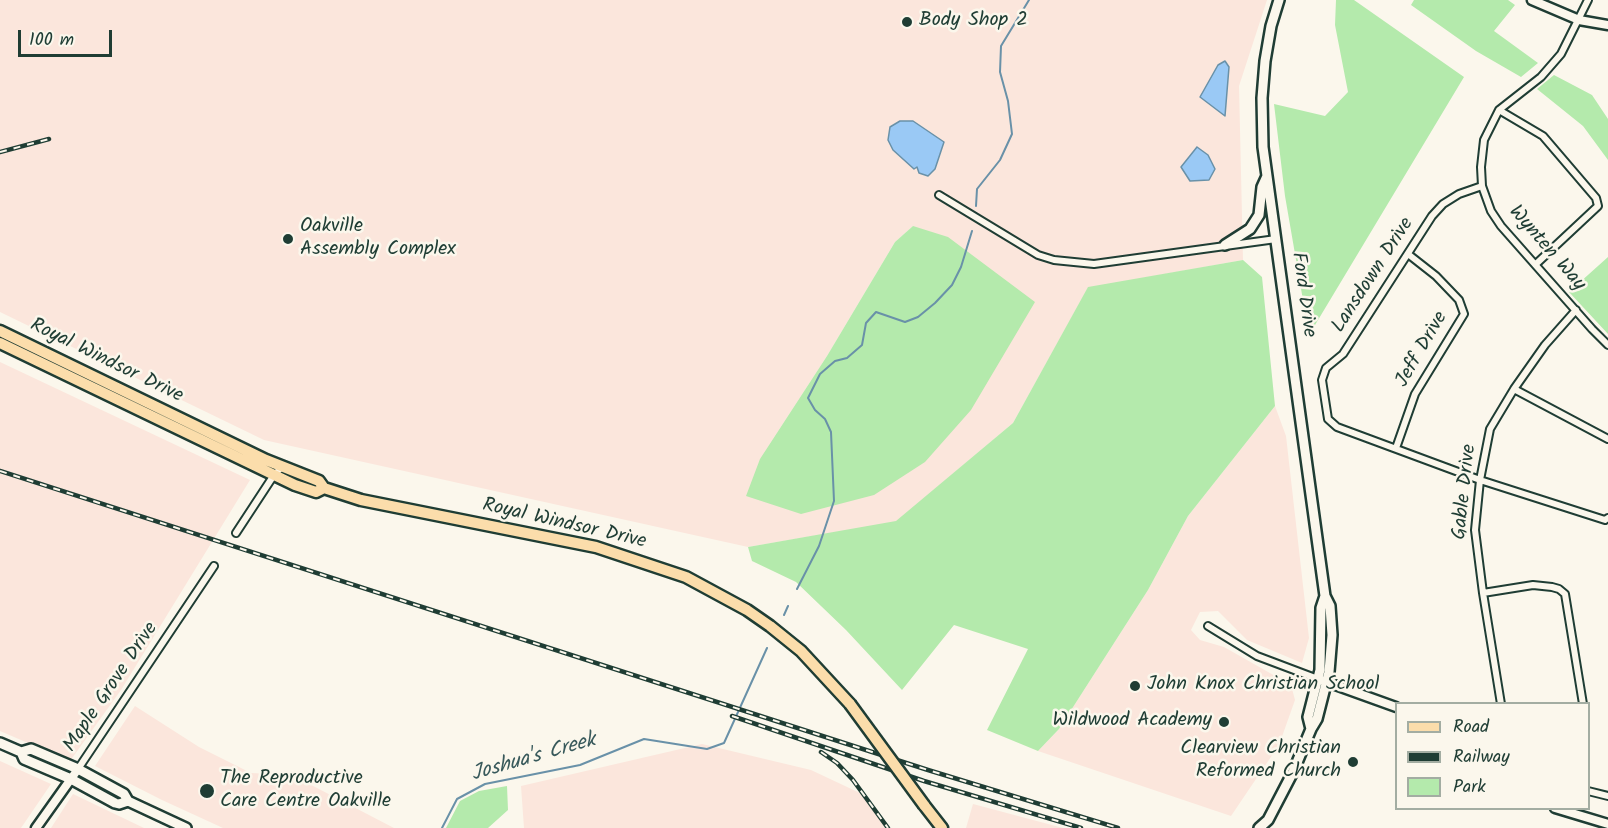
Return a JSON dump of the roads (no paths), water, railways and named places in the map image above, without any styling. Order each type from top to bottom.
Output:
[{"type":"main road","name":"Ford Drive","points":[[1259,828],[1269,824],[1317,719],[1322,680],[1321,608],[1325,596],[1263,147],[1262,98],[1271,26],[1279,0]]},
{"type":"main road","points":[[1225,245],[1250,229],[1259,215],[1262,187],[1268,174]]},
{"type":"main road","name":"Royal Windsor Drive","points":[[0,330],[316,492],[324,488],[361,500],[596,547],[686,577],[747,610],[801,651],[850,704],[942,828]]},
{"type":"main road","name":"Royal Windsor Drive","points":[[0,343],[278,471]]},
{"type":"main road","points":[[0,743],[21,752],[31,749],[78,769],[124,794],[128,801]]},
{"type":"main road","points":[[21,752],[24,759],[71,779],[115,803],[128,801],[186,828]]},
{"type":"street","points":[[1532,0],[1579,20],[1608,25]]},
{"type":"street","name":"Wynten Way","points":[[1588,0],[1561,54],[1541,77],[1499,110],[1484,140],[1480,167],[1482,186],[1491,211],[1501,226],[1608,345]]},
{"type":"street","points":[[1499,110],[1543,136],[1596,198],[1598,206],[1536,264]]},
{"type":"street","name":"Lansdown Drive","points":[[1482,186],[1443,204],[1432,216],[1343,354],[1326,368],[1322,380],[1328,419],[1332,425],[1480,480],[1605,520],[1608,518]]},
{"type":"street","points":[[939,195],[1038,255],[1054,260],[1094,264],[1276,238]]},
{"type":"street","name":"Jeff Drive","points":[[1396,448],[1416,393],[1464,315],[1459,300],[1436,276],[1408,254]]},
{"type":"street","name":"Gable Drive","points":[[1501,702],[1475,530],[1480,480],[1490,429],[1514,389],[1545,345],[1576,310]]},
{"type":"street","points":[[1514,389],[1608,439]]},
{"type":"street","points":[[236,533],[278,471]]},
{"type":"street","name":"Maple Grove Drive","points":[[36,828],[214,566]]},
{"type":"street","points":[[1483,593],[1533,585],[1552,587],[1565,594],[1583,702]]},
{"type":"street","points":[[1209,626],[1263,660],[1395,707]]},
{"type":"street","points":[[1590,792],[1608,796]]},
{"type":"street","points":[[1562,810],[1608,824]]},
{"type":"water","points":[[1225,61],[1229,67],[1225,116],[1200,97],[1218,65]]},
{"type":"water","points":[[900,121],[913,121],[944,142],[935,169],[928,176],[919,173],[917,167],[914,169],[893,150],[888,140],[890,127]]},
{"type":"water","points":[[1197,147],[1208,155],[1215,169],[1209,180],[1190,181],[1181,167]]},
{"type":"waterway","name":"Joshua's Creek","points":[[976,206],[977,189],[1000,160],[1012,134],[1008,101],[1000,72],[1001,46],[1029,0]]},
{"type":"waterway","name":"Joshua's Creek","points":[[797,589],[819,546],[834,501],[831,432],[825,419],[815,410],[808,398],[820,374],[835,361],[847,358],[862,345],[866,323],[876,312],[905,322],[918,317],[935,303],[952,285],[961,267],[972,231]]},
{"type":"waterway","name":"Joshua's Creek","points":[[784,615],[788,606]]},
{"type":"waterway","name":"Joshua's Creek","points":[[442,828],[457,799],[485,784],[580,765],[644,739],[707,749],[724,743],[767,648]]},
{"type":"railway","points":[[0,152],[49,139]]},
{"type":"railway","points":[[0,471],[928,770],[1118,828]]},
{"type":"railway","points":[[732,716],[924,781],[1081,828]]},
{"type":"railway","points":[[821,752],[837,763],[853,780],[888,828]]},
{"type":"place","name":"Body Shop 2","points":[[907,22]]},
{"type":"place","name":"Oakville Assembly Complex","points":[[288,239]]},
{"type":"place","name":"John Knox Christian School","points":[[1135,686]]},
{"type":"place","name":"Wildwood Academy","points":[[1224,722]]},
{"type":"place","name":"Clearview Christian Reformed Church","points":[[1353,762]]},
{"type":"place","name":"The Reproductive Care Centre Oakville","points":[[207,791]]}]
